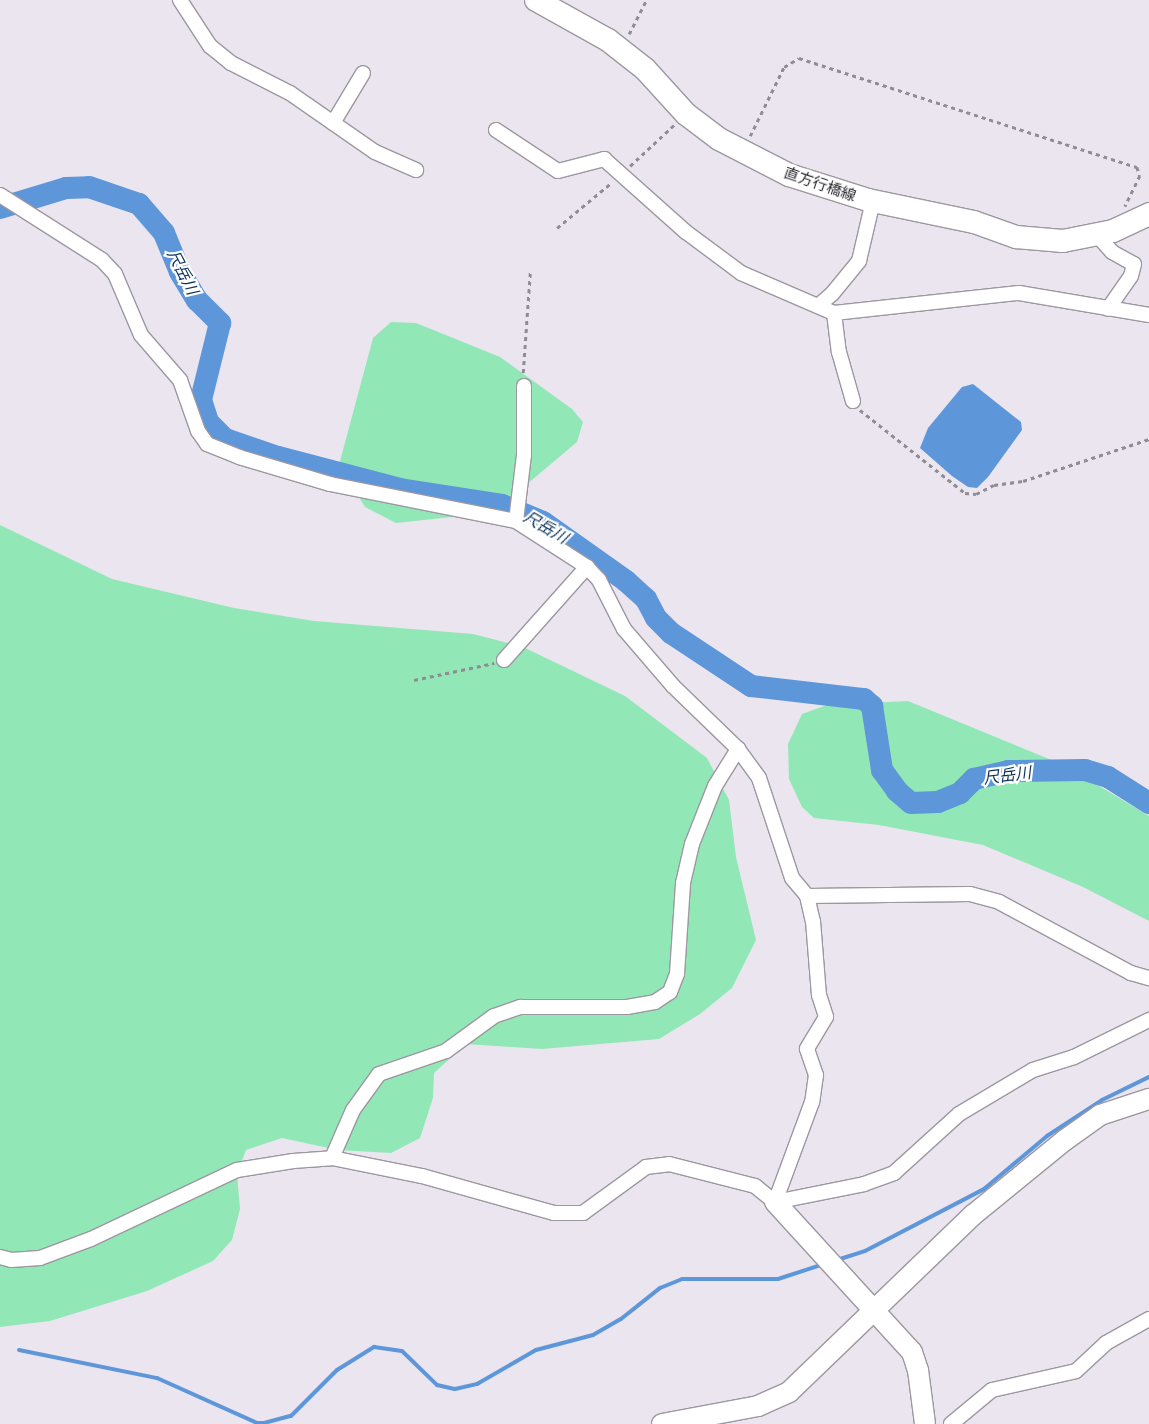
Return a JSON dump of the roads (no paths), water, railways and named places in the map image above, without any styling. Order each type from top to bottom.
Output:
[{"type":"main road","name":"直方行橋線","points":[[536,0],[622,52],[644,69],[686,114],[719,139],[789,175],[873,201],[974,222],[1016,238],[1063,241],[1096,234],[1127,224],[1149,214]]},
{"type":"street","points":[[180,0],[210,46],[231,63],[290,92],[375,152],[416,170]]},
{"type":"street","points":[[333,123],[363,72]]},
{"type":"street","points":[[496,130],[558,171],[604,159],[620,175],[741,273],[834,313],[1019,293],[1149,315]]},
{"type":"street","points":[[0,195],[102,260],[116,274],[141,336],[180,380],[198,431],[207,444],[239,457],[330,484],[516,521],[587,567],[599,580],[624,629],[673,686],[738,749],[759,778],[792,878],[807,896],[813,921],[819,995],[826,1017],[807,1049],[816,1075],[812,1102],[776,1202]]},
{"type":"street","points":[[818,306],[832,294],[859,261],[873,201]]},
{"type":"street","points":[[1096,234],[1112,252],[1134,264],[1131,276],[1108,309]]},
{"type":"street","points":[[834,313],[839,352],[853,401]]},
{"type":"street","points":[[516,521],[524,454],[523,383]]},
{"type":"street","points":[[500,661],[587,567]]},
{"type":"street","points":[[332,1158],[353,1110],[379,1074],[446,1051],[494,1016],[520,1007],[627,1007],[655,1002],[670,992],[677,974],[683,883],[692,844],[715,786],[738,749]]},
{"type":"street","points":[[807,896],[970,894],[999,902],[1131,973],[1149,978]]},
{"type":"street","points":[[776,1202],[864,1184],[894,1173],[927,1140],[967,1109],[1033,1070],[1074,1057],[1149,1020]]},
{"type":"street","points":[[662,1424],[758,1406],[789,1392],[876,1312],[973,1216],[1065,1140],[1100,1115],[1149,1099]]},
{"type":"street","points":[[0,1257],[11,1260],[40,1258],[90,1239],[237,1170],[332,1158],[422,1176],[554,1213],[583,1213],[646,1167],[669,1164],[755,1186],[776,1202],[822,1256],[912,1352],[918,1370],[925,1424]]},
{"type":"street","points":[[950,1424],[992,1390],[1076,1371],[1106,1343],[1149,1319]]},
{"type":"water","points":[[973,384],[1021,422],[1022,430],[988,477],[977,488],[968,487],[952,476],[920,448],[928,428],[962,387]]},
{"type":"waterway","name":"尺岳川","points":[[0,208],[66,188],[89,187],[139,204],[164,233],[180,272],[197,300],[220,323],[201,400],[208,422],[225,439],[278,457],[400,489],[502,505],[543,522],[626,581],[646,599],[656,618],[671,633],[751,686],[864,699],[872,706],[882,770],[897,791],[911,803],[938,802],[960,793],[974,779],[1008,771],[1085,770],[1108,777],[1149,803]]},
{"type":"waterway","points":[[837,1260],[865,1251],[984,1189],[1047,1136],[1102,1100],[1149,1077]]},
{"type":"waterway","points":[[19,1350],[157,1378],[257,1423],[264,1423],[291,1416],[337,1370],[374,1347],[402,1351],[437,1385],[455,1389],[477,1384],[536,1350],[593,1335],[621,1319],[660,1288],[682,1279],[778,1279],[824,1264]]}]
